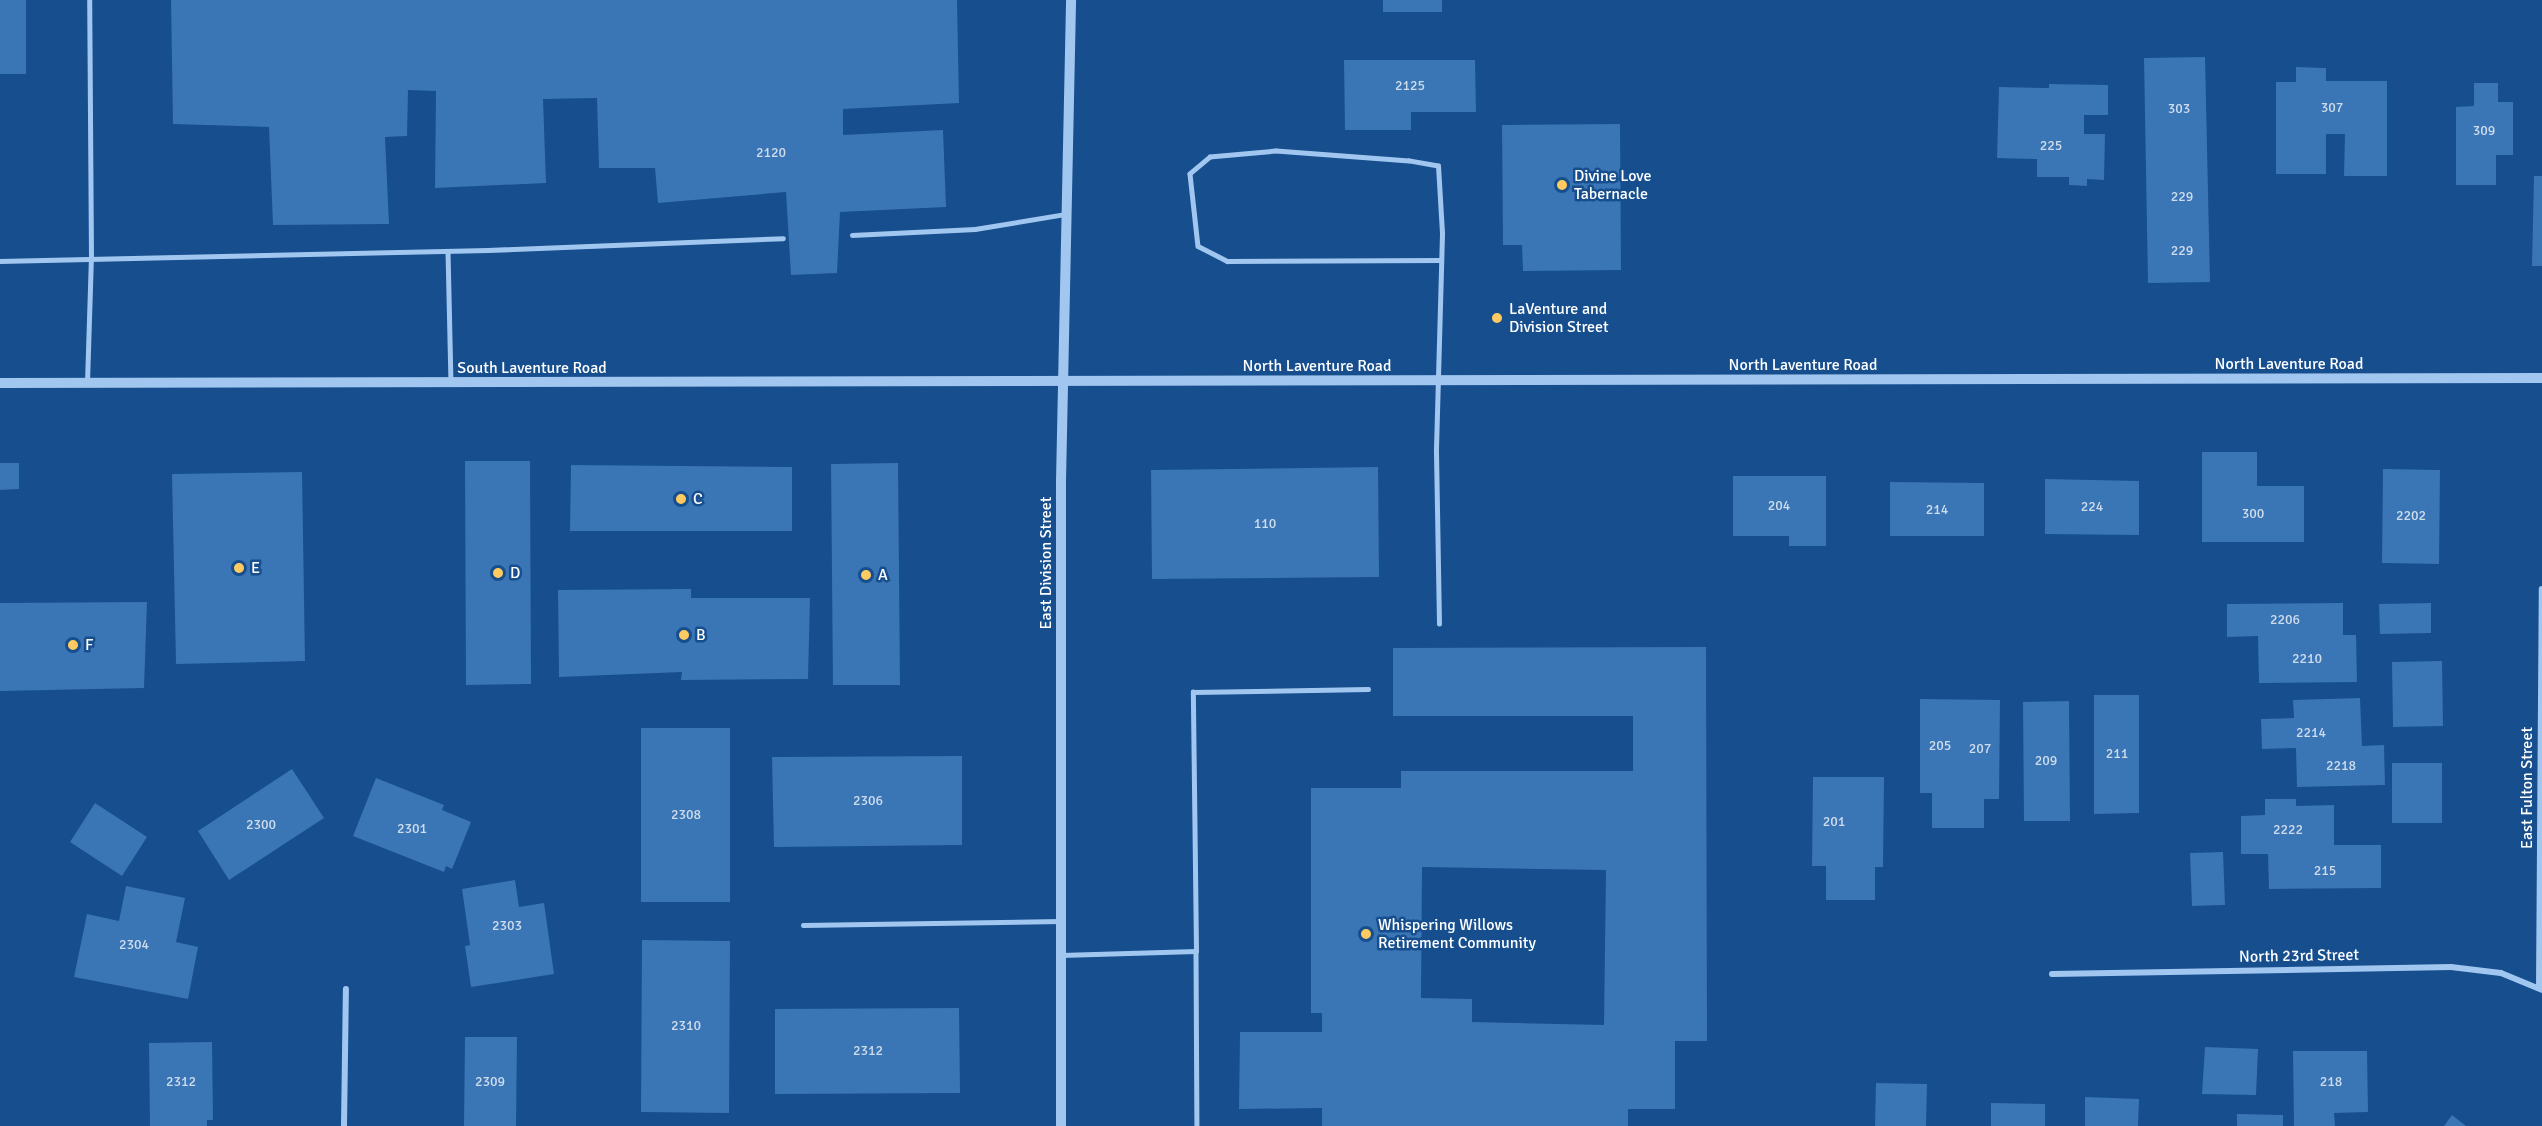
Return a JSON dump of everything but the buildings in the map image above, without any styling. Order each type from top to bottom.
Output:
[{"type":"street","name":"East Division Street","points":[[1061,1126],[1064,383],[1071,0]]},
{"type":"street","name":"North Laventure Road","points":[[1064,383],[2542,378]]},
{"type":"street","name":"South Laventure Road","points":[[0,383],[1064,383]]},
{"type":"street","name":"East Fulton Street","points":[[2540,989],[2542,589]]},
{"type":"street","name":"North 23rd Street","points":[[2052,974],[2451,967],[2501,973],[2540,989]]},
{"type":"street","points":[[344,1126],[346,989]]},
{"type":"lane","points":[[87,383],[91,259],[89,0]]},
{"type":"lane","points":[[1439,624],[1438,381],[1442,260],[1438,166],[1409,161],[1276,151],[1210,157],[1190,174],[1198,246],[1227,261],[1442,260]]},
{"type":"lane","points":[[852,235],[975,230],[1066,214]]},
{"type":"lane","points":[[0,261],[448,251],[783,238]]},
{"type":"lane","points":[[448,251],[451,383]]},
{"type":"lane","points":[[1197,1126],[1193,692],[1368,689]]},
{"type":"lane","points":[[803,926],[1061,921]]},
{"type":"lane","points":[[1061,955],[1196,951]]},
{"type":"place","name":"Divine Love Tabernacle","points":[[1562,185]]},
{"type":"place","name":"LaVenture and Division Street","points":[[1497,318]]},
{"type":"place","name":"C","points":[[681,499]]},
{"type":"place","name":"E","points":[[239,568]]},
{"type":"place","name":"D","points":[[498,573]]},
{"type":"place","name":"A","points":[[866,575]]},
{"type":"place","name":"B","points":[[684,635]]},
{"type":"place","name":"F","points":[[73,645]]},
{"type":"place","name":"Whispering Willows Retirement Community","points":[[1366,934]]}]
